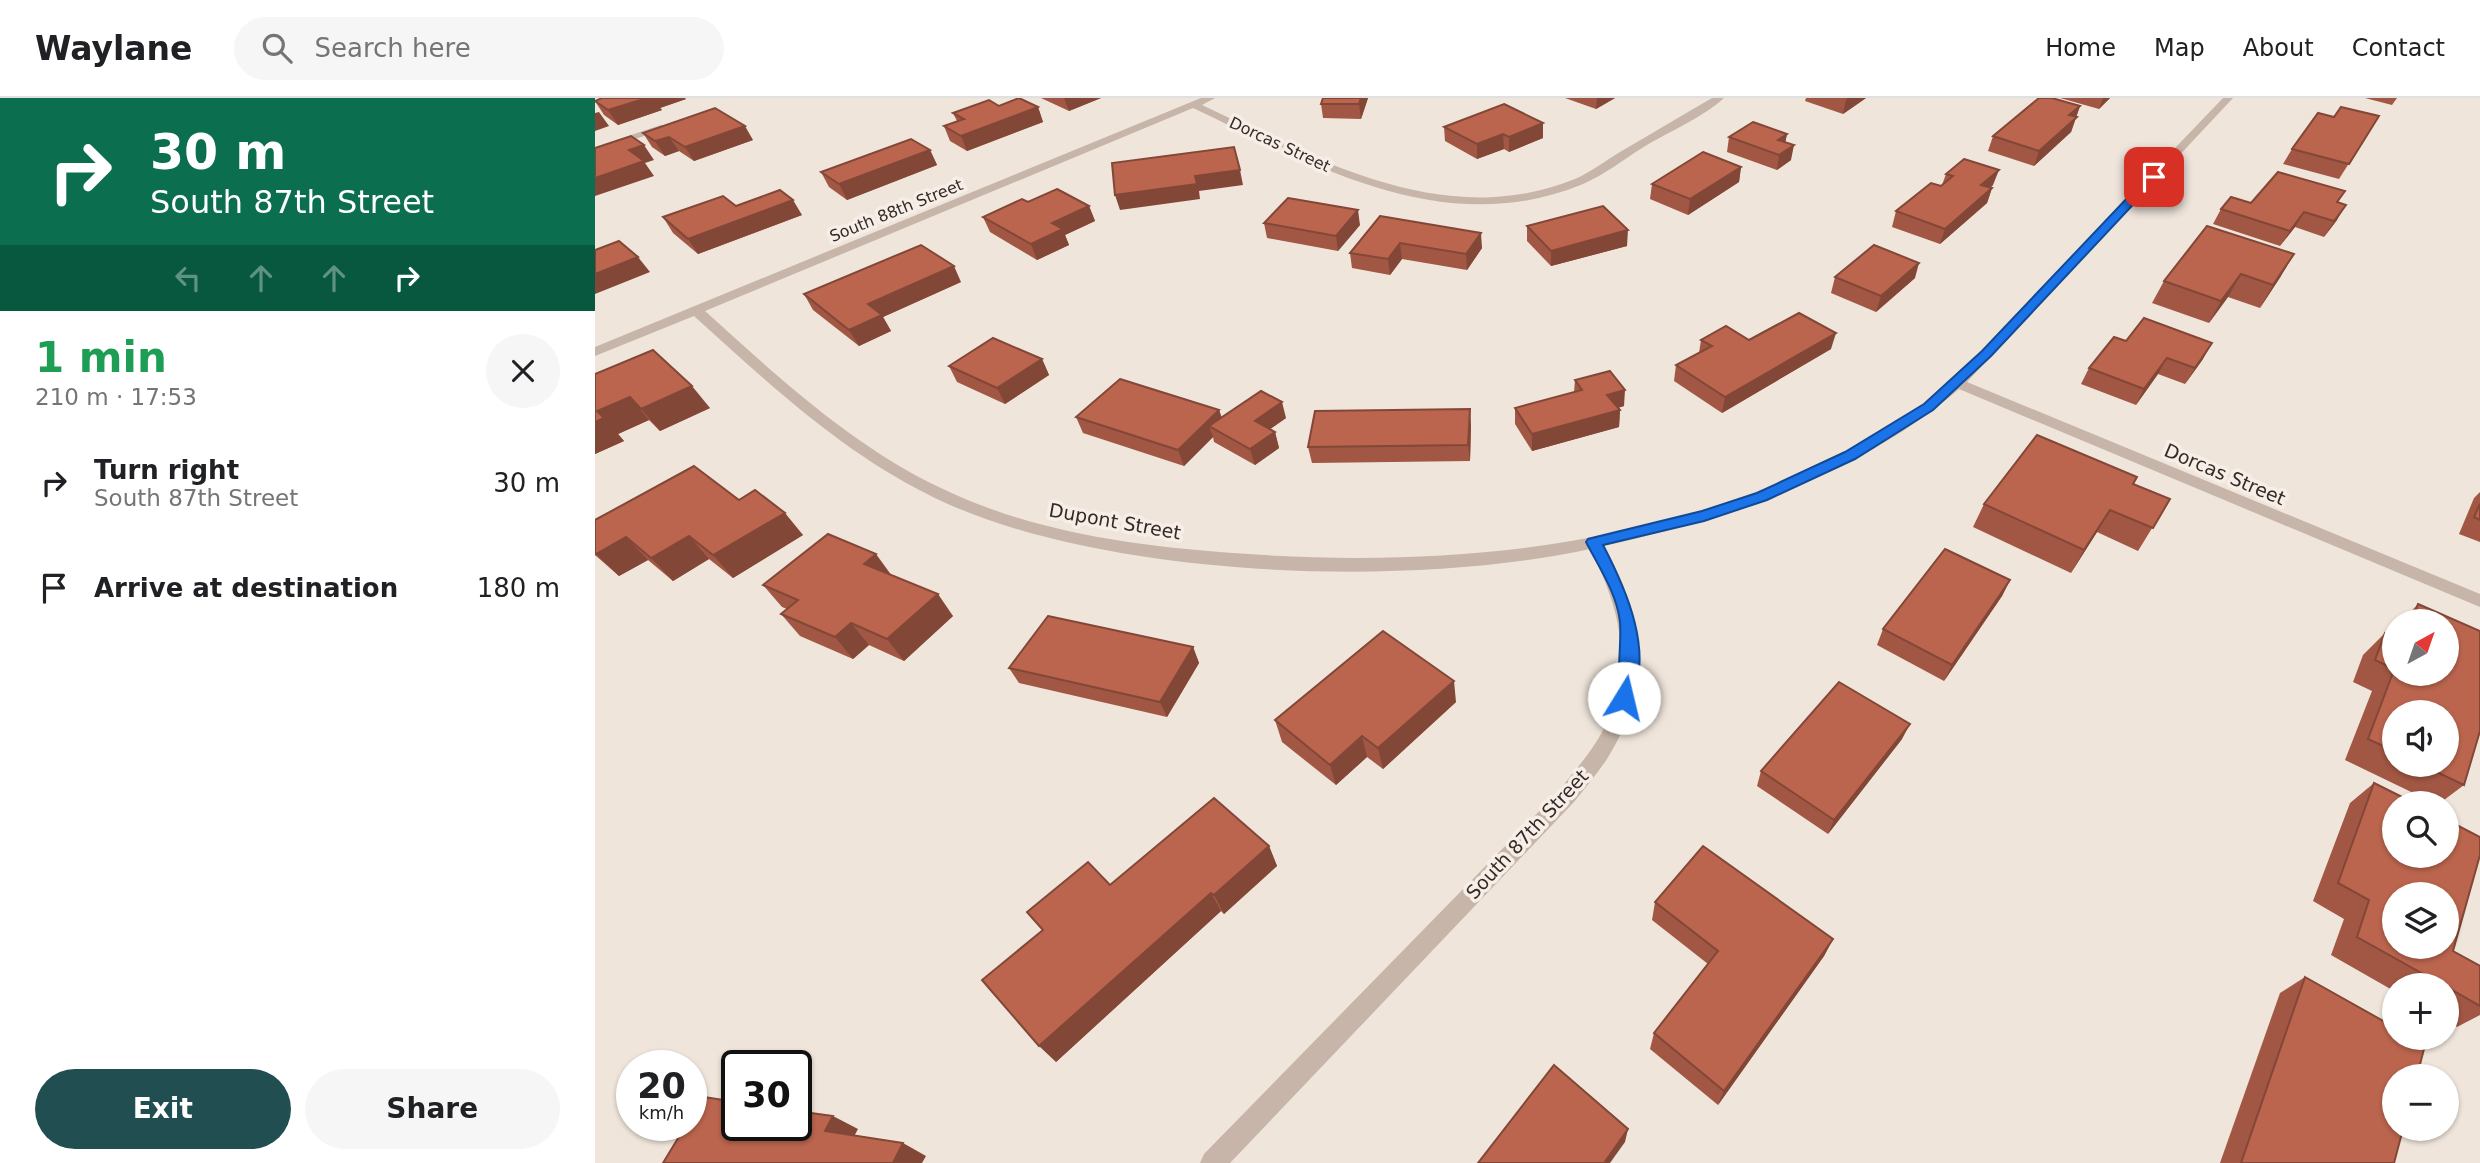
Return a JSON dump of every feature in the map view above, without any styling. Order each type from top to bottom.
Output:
[{"type":"street","name":"South 88th Street","points":[[595,352],[1210,98]]},
{"type":"street","name":"Dorcas Street","points":[[1194,104],[1366,184],[1409,197],[1470,202],[1507,200],[1556,190],[1580,180],[1719,98]]},
{"type":"street","points":[[1594,542],[1704,516],[1808,477],[1850,456],[1929,407],[1986,353],[2228,98]]},
{"type":"street","points":[[595,149],[671,125]]},
{"type":"street","name":"Dupont Street","points":[[696,310],[804,407],[861,449],[935,492],[1036,528],[1144,550],[1310,564],[1456,562],[1556,551],[1594,542]]},
{"type":"street","name":"Dorcas Street","points":[[1955,382],[2480,601]]},
{"type":"street","name":"South 87th Street","points":[[1213,1163],[1567,796],[1601,751],[1624,698],[1630,645],[1628,620],[1619,590],[1594,542]]},
{"type":"building","points":[[602,98],[647,98],[608,110],[595,101]]},
{"type":"building","points":[[1019,98],[1038,107],[961,136],[944,126],[964,119],[953,113],[989,100],[999,106]]},
{"type":"building","points":[[1323,98],[1361,98],[1359,104],[1321,104]]},
{"type":"building","points":[[2039,98],[2052,98],[2080,106],[2069,115],[2077,117],[2039,151],[1993,136]]},
{"type":"building","points":[[1504,104],[1543,123],[1509,137],[1503,134],[1477,144],[1444,127]]},
{"type":"building","points":[[2341,107],[2379,116],[2349,164],[2292,149],[2318,113],[2334,117]]},
{"type":"building","points":[[715,108],[745,126],[685,147],[669,137],[655,141],[643,133]]},
{"type":"building","points":[[1753,122],[1787,134],[1778,140],[1794,145],[1779,155],[1729,137]]},
{"type":"building","points":[[631,136],[644,145],[629,150],[644,161],[595,178],[595,148]]},
{"type":"building","points":[[911,139],[930,150],[839,184],[821,172]]},
{"type":"building","points":[[1234,147],[1240,170],[1195,176],[1197,184],[1115,195],[1112,163]]},
{"type":"building","points":[[1703,152],[1741,167],[1690,199],[1652,184]]},
{"type":"building","points":[[1964,159],[1999,170],[1981,185],[1992,188],[1945,229],[1896,211],[1931,183],[1941,186],[1953,176],[1946,174]]},
{"type":"building","points":[[2278,172],[2345,191],[2337,202],[2346,205],[2334,221],[2304,212],[2290,231],[2221,209],[2231,197],[2251,203]]},
{"type":"building","points":[[1057,189],[1089,206],[1052,223],[1063,229],[1031,244],[983,217],[1022,199],[1028,202]]},
{"type":"building","points":[[780,190],[793,200],[688,239],[663,217],[723,196],[736,206]]},
{"type":"building","points":[[1288,198],[1358,210],[1336,236],[1264,223]]},
{"type":"building","points":[[1603,206],[1628,230],[1551,251],[1527,226]]},
{"type":"building","points":[[1380,216],[1481,233],[1466,254],[1400,243],[1388,259],[1350,253]]},
{"type":"building","points":[[2207,226],[2294,254],[2273,285],[2241,274],[2221,301],[2164,281]]},
{"type":"building","points":[[619,241],[638,257],[595,274],[595,250]]},
{"type":"building","points":[[921,245],[954,266],[868,304],[882,315],[849,330],[804,294]]},
{"type":"building","points":[[1874,245],[1919,263],[1881,296],[1835,277]]},
{"type":"building","points":[[1799,313],[1836,333],[1725,397],[1676,365],[1712,346],[1701,340],[1726,326],[1749,340]]},
{"type":"building","points":[[2144,318],[2212,343],[2195,368],[2167,358],[2144,389],[2089,368],[2114,337],[2126,341]]},
{"type":"building","points":[[993,338],[1042,359],[997,388],[949,366]]},
{"type":"building","points":[[653,350],[692,386],[641,409],[630,397],[597,411],[604,418],[595,422],[595,374]]},
{"type":"building","points":[[1610,371],[1625,390],[1607,395],[1620,410],[1532,434],[1515,408],[1582,390],[1575,380]]},
{"type":"building","points":[[1120,379],[1219,410],[1178,450],[1076,417]]},
{"type":"building","points":[[1261,391],[1282,402],[1255,421],[1275,432],[1250,449],[1209,426]]},
{"type":"building","points":[[1470,409],[1468,445],[1308,447],[1315,411]]},
{"type":"building","points":[[2037,435],[2137,477],[2133,484],[2170,499],[2153,528],[2110,510],[2084,550],[1984,504]]},
{"type":"building","points":[[694,466],[739,500],[755,490],[785,513],[713,555],[689,536],[651,558],[626,537],[596,554],[595,520]]},
{"type":"building","points":[[2480,504],[2480,520],[2474,517]]},
{"type":"building","points":[[828,534],[876,554],[864,564],[938,594],[887,639],[851,623],[835,637],[781,614],[798,600],[763,585]]},
{"type":"building","points":[[1945,549],[2010,580],[1952,665],[1883,629]]},
{"type":"building","points":[[2418,604],[2429,609],[2416,609]]},
{"type":"building","points":[[1048,616],[1193,647],[1160,702],[1009,668]]},
{"type":"building","points":[[2459,622],[2480,631],[2480,731],[2464,785],[2447,777],[2459,777],[2459,700],[2383,700],[2388,686],[2459,686]]},
{"type":"building","points":[[1383,631],[1454,681],[1378,748],[1362,736],[1330,765],[1275,720]]},
{"type":"building","points":[[2382,641],[2382,663],[2375,660]]},
{"type":"building","points":[[1839,682],[1910,724],[1834,820],[1761,771]]},
{"type":"building","points":[[2382,702],[2382,745],[2368,739]]},
{"type":"building","points":[[2374,783],[2390,791],[2382,791],[2382,868],[2459,868],[2459,826],[2480,837],[2480,855],[2459,930],[2459,882],[2382,882],[2382,951],[2357,937],[2369,900],[2338,883]]},
{"type":"building","points":[[1214,798],[1269,846],[1214,895],[1211,893],[1039,1046],[982,980],[1043,930],[1027,912],[1088,862],[1110,885]]},
{"type":"building","points":[[1703,846],[1833,939],[1724,1091],[1654,1033],[1718,951],[1655,902]]},
{"type":"building","points":[[2459,954],[2480,966],[2480,1006],[2459,994],[2459,973],[2422,973],[2396,959],[2459,959]]},
{"type":"building","points":[[2305,977],[2382,1020],[2382,1050],[2424,1050],[2420,1064],[2382,1064],[2382,1141],[2400,1141],[2394,1163],[2241,1163]]},
{"type":"building","points":[[1554,1065],[1628,1129],[1604,1163],[1478,1163]]},
{"type":"building","points":[[707,1097],[721,1100],[721,1141],[812,1141],[812,1113],[833,1116],[825,1131],[903,1143],[893,1163],[663,1163],[676,1141],[707,1141]]},
{"type":"route","points":[[1624,698],[1629,671],[1628,620],[1619,590],[1594,542],[1704,516],[1762,496],[1850,456],[1929,407],[1986,353],[2154,177]]}]
